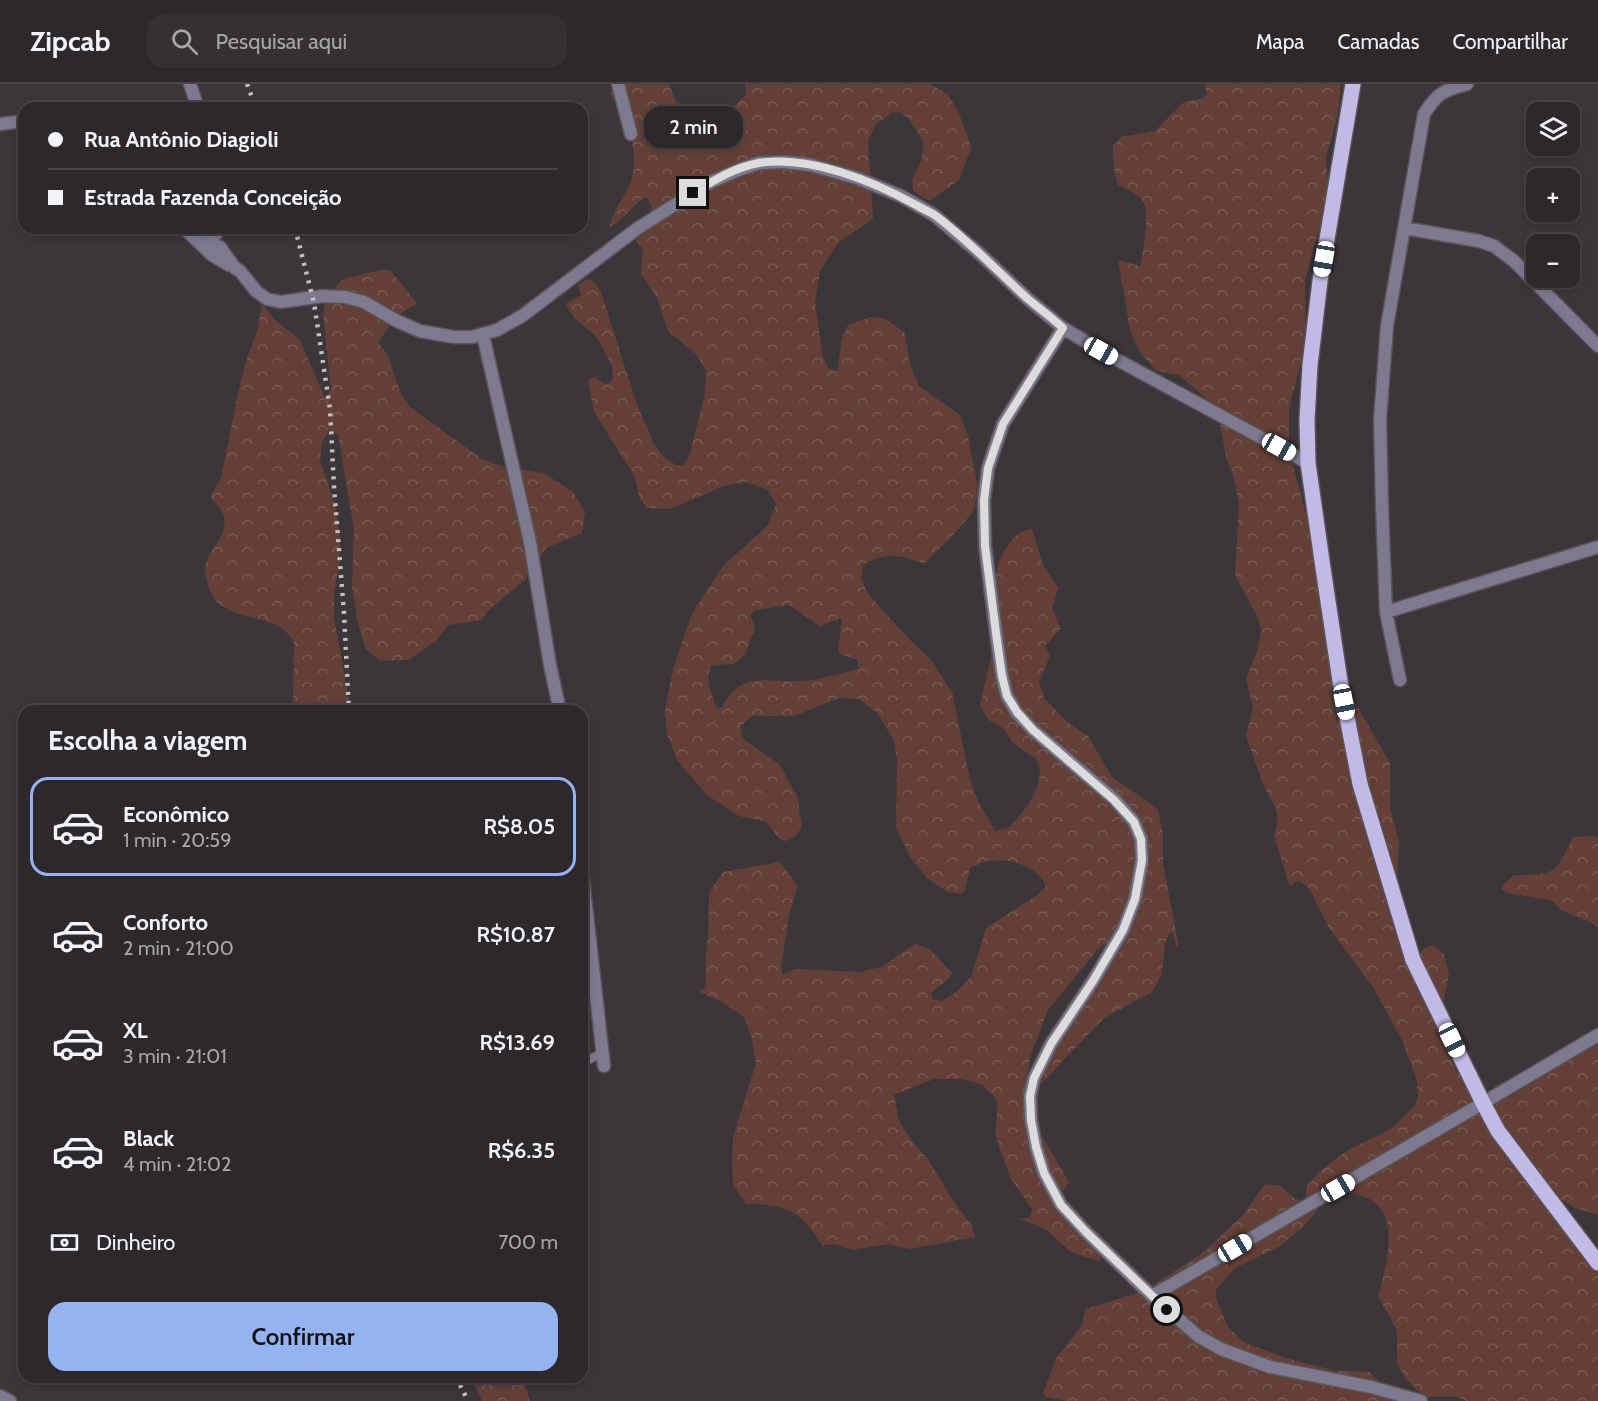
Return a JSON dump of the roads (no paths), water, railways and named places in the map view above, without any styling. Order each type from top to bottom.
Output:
[{"type":"main road","points":[[1353,84],[1320,281],[1307,420],[1308,463],[1340,681],[1360,784],[1413,960],[1483,1103],[1498,1131],[1598,1263]]},
{"type":"street","points":[[190,84],[196,102]]},
{"type":"street","points":[[618,84],[631,134]]},
{"type":"street","points":[[1400,680],[1386,612],[1382,505],[1380,420],[1387,326],[1424,114],[1433,100],[1443,92],[1467,84]]},
{"type":"street","points":[[0,124],[18,122]]},
{"type":"street","points":[[219,236],[238,270],[261,295],[275,301],[322,296],[345,297],[364,302],[420,331],[454,337],[472,337],[497,330],[522,316],[638,228],[711,182],[759,163],[784,162],[811,165],[857,178],[901,196],[934,215],[1063,328],[1101,351],[1308,463]]},
{"type":"street","points":[[1404,228],[1479,241],[1494,246],[1514,261],[1598,346]]},
{"type":"street","points":[[194,234],[212,255],[238,270]]},
{"type":"street","points":[[1063,328],[1003,424],[988,468],[984,500],[985,546],[1002,676],[1007,696],[1033,730],[1114,800],[1134,822],[1141,839],[1142,860],[1135,899],[1123,930],[1093,981],[1051,1044],[1034,1078],[1030,1096],[1031,1120],[1044,1173],[1061,1205],[1086,1232],[1152,1296],[1198,1336],[1221,1349],[1270,1367],[1371,1387],[1421,1401]]},
{"type":"street","points":[[483,335],[530,542],[559,705]]},
{"type":"street","points":[[1386,612],[1598,547]]},
{"type":"street","points":[[588,924],[603,1059]]},
{"type":"street","points":[[1152,1296],[1598,1035]]},
{"type":"street","points":[[0,1396],[10,1401]]},
{"type":"lane","points":[[588,1062],[603,1059]]},
{"type":"railway","points":[[247,84],[254,102]]},
{"type":"railway","points":[[297,234],[314,303],[330,409],[349,705]]},
{"type":"railway","points":[[459,1383],[468,1401]]}]
